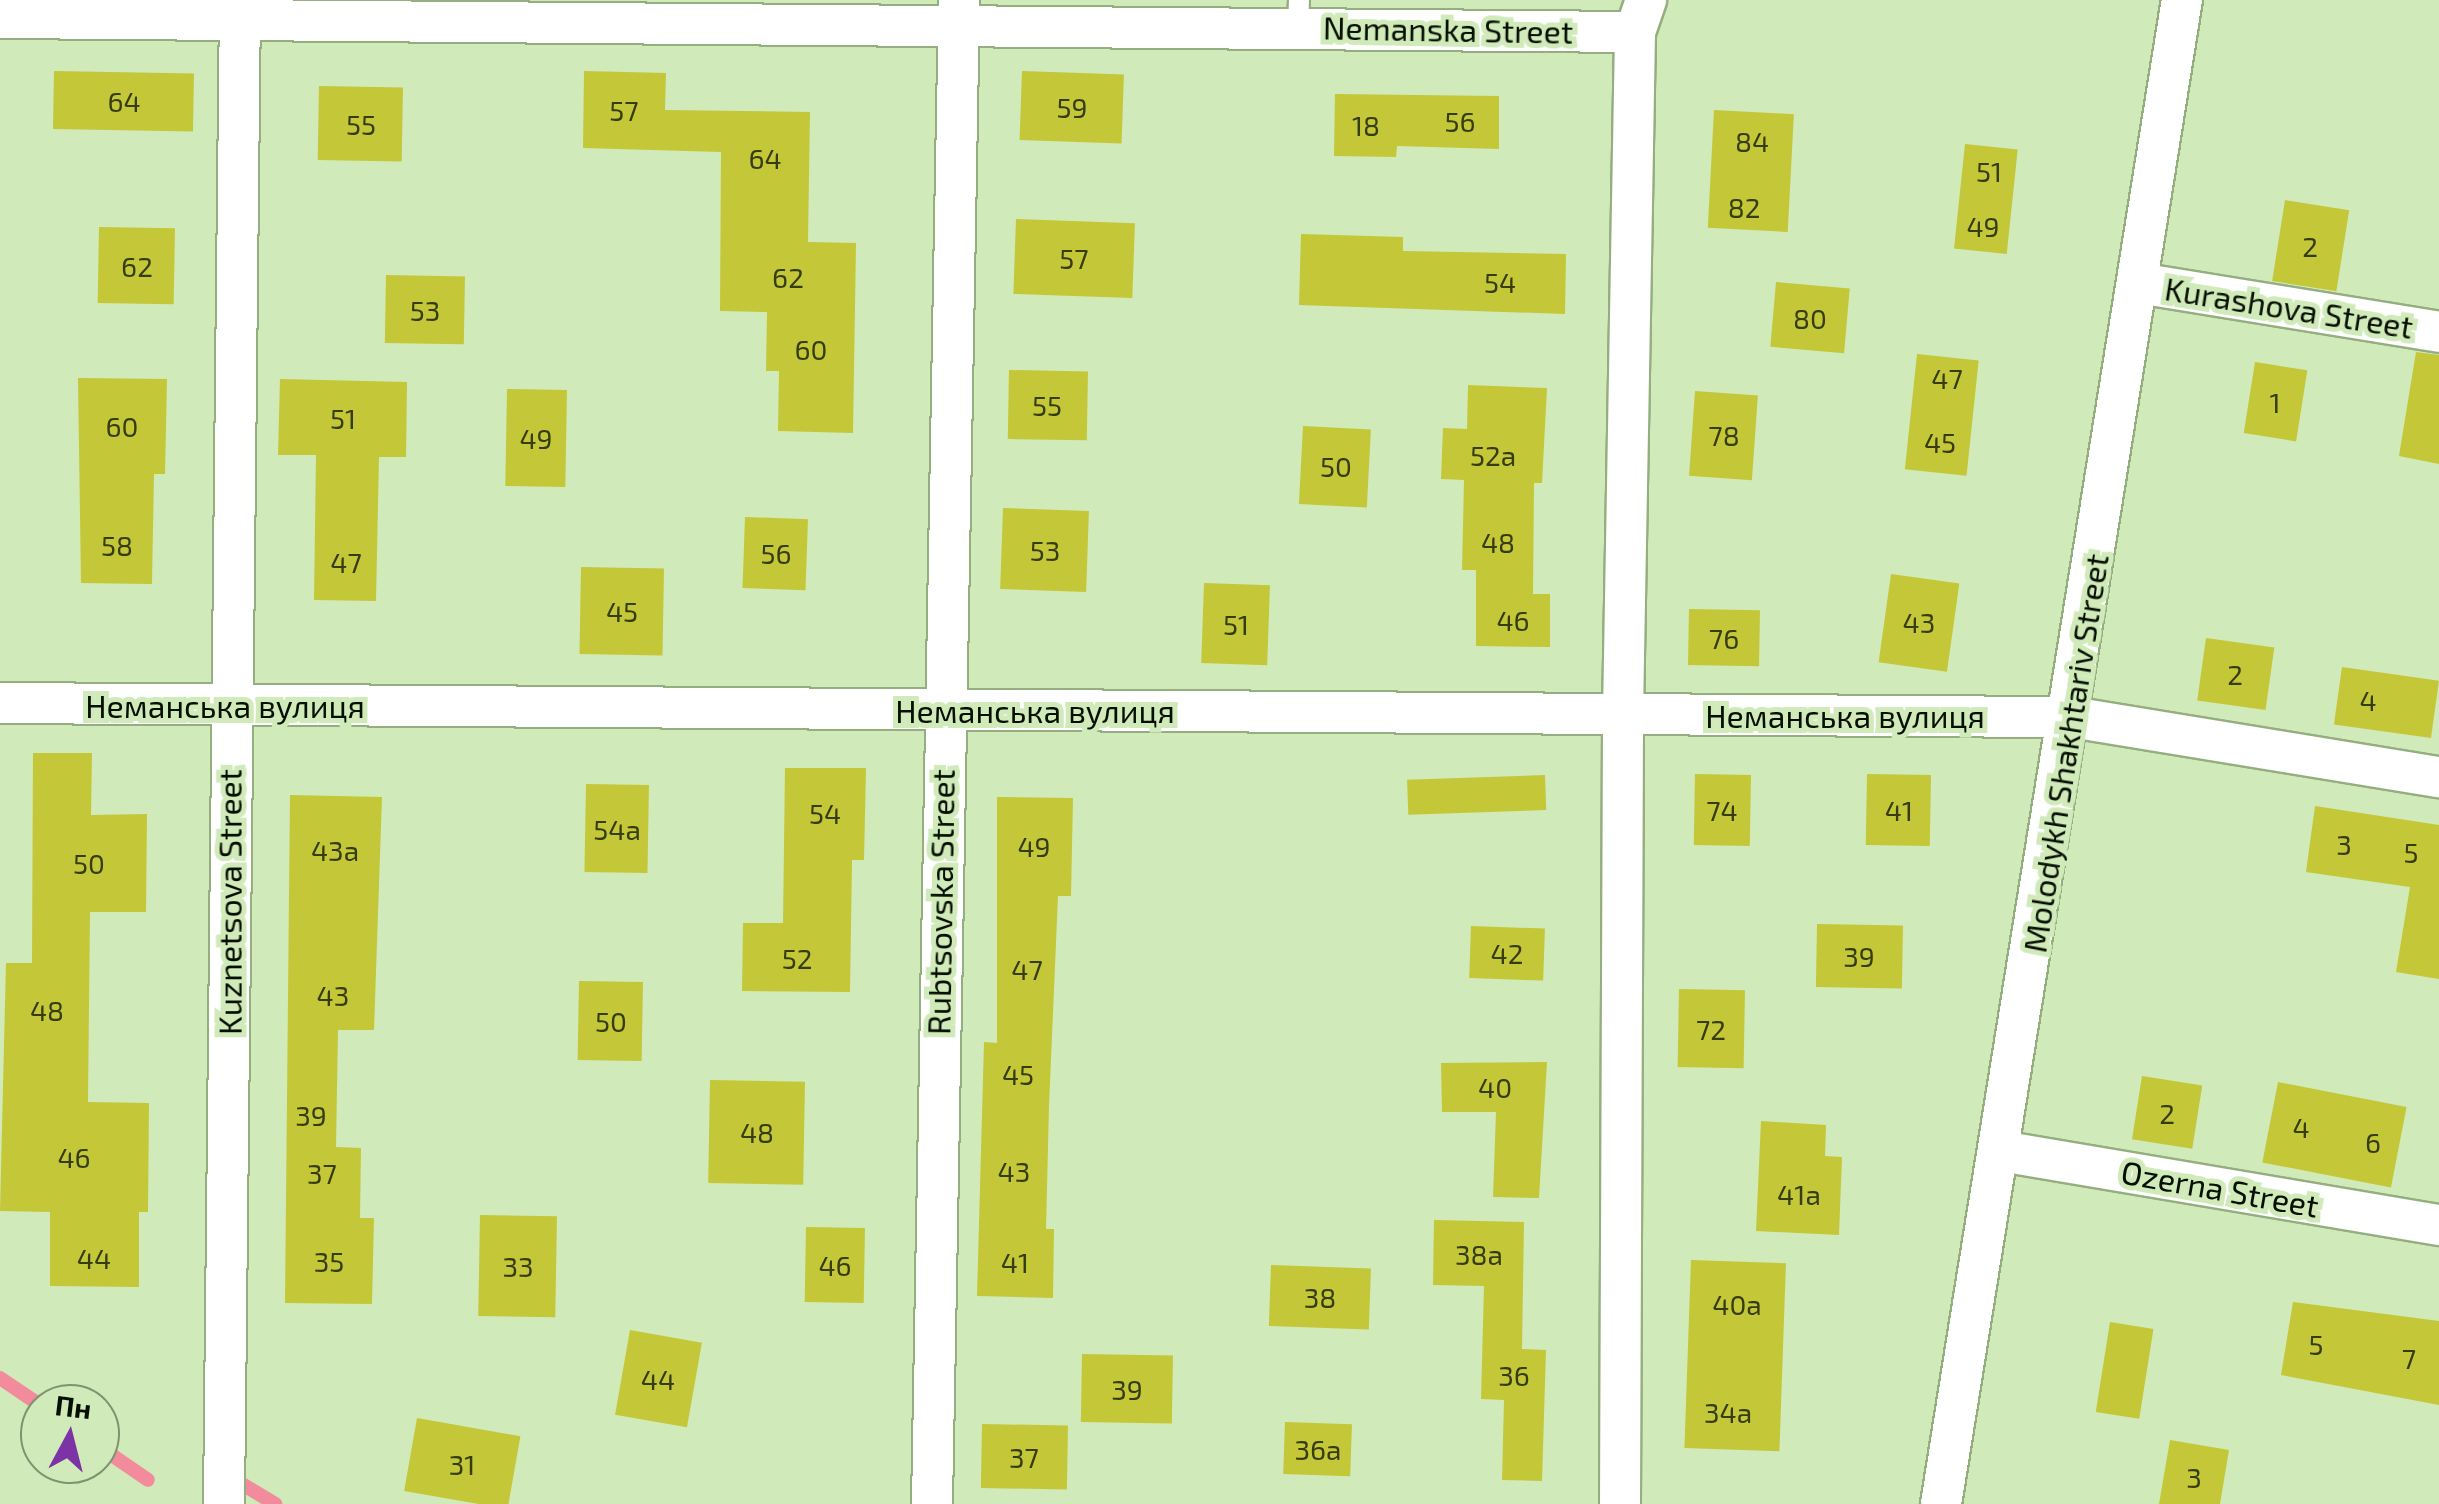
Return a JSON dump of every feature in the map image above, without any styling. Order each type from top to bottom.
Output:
[{"type":"street","name":"Molodykh Shakhtariv Street","points":[[1941,1504],[2071,717],[2182,0]]},
{"type":"street","name":"Nemanska Street","points":[[0,18],[240,9],[1641,16]]},
{"type":"street","name":"Kuznetsova Street","points":[[224,1504],[240,9]]},
{"type":"street","name":"Rubtsovska Street","points":[[932,1504],[943,710],[959,12]]},
{"type":"street","points":[[1620,1504],[1623,714],[1641,16]]},
{"type":"street","name":"Kurashova Street","points":[[2138,283],[2439,332]]},
{"type":"street","name":"Неманська вулиця","points":[[0,703],[2071,717],[2439,777]]},
{"type":"street","name":"Ozerna Street","points":[[2001,1151],[2439,1225]]},
{"type":"building","points":[[54,71],[194,73],[193,131],[53,129]]},
{"type":"building","points":[[584,71],[666,73],[665,110],[810,112],[808,242],[856,243],[853,433],[778,431],[779,371],[766,371],[767,312],[720,311],[721,152],[583,148]]},
{"type":"building","points":[[1022,71],[1124,75],[1122,144],[1020,140]]},
{"type":"building","points":[[319,86],[403,87],[402,161],[318,160]]},
{"type":"building","points":[[1335,94],[1499,96],[1499,149],[1397,146],[1396,157],[1334,156]]},
{"type":"building","points":[[1714,110],[1794,114],[1788,232],[1708,228]]},
{"type":"building","points":[[1965,144],[2018,150],[2007,254],[1954,248]]},
{"type":"building","points":[[2285,200],[2349,210],[2336,291],[2272,281]]},
{"type":"building","points":[[1016,219],[1135,223],[1132,298],[1013,294]]},
{"type":"building","points":[[99,227],[175,228],[174,304],[98,303]]},
{"type":"building","points":[[1301,234],[1403,237],[1403,251],[1566,254],[1565,314],[1299,305]]},
{"type":"building","points":[[386,275],[465,276],[464,344],[385,343]]},
{"type":"building","points":[[1776,282],[1850,288],[1844,353],[1770,347]]},
{"type":"building","points":[[2416,352],[2439,355],[2439,464],[2399,456]]},
{"type":"building","points":[[1917,354],[1979,360],[1967,476],[1905,469]]},
{"type":"building","points":[[2255,362],[2307,370],[2296,441],[2244,433]]},
{"type":"building","points":[[1009,370],[1088,371],[1087,440],[1008,439]]},
{"type":"building","points":[[78,378],[167,379],[165,474],[154,474],[152,584],[81,583]]},
{"type":"building","points":[[280,379],[407,382],[406,457],[379,457],[376,601],[314,600],[316,455],[278,455]]},
{"type":"building","points":[[1468,385],[1547,388],[1542,483],[1534,483],[1533,594],[1550,594],[1550,647],[1476,646],[1476,570],[1462,570],[1464,480],[1441,479],[1443,428],[1467,429]]},
{"type":"building","points":[[507,389],[567,390],[565,487],[505,486]]},
{"type":"building","points":[[1695,391],[1758,395],[1752,480],[1689,476]]},
{"type":"building","points":[[1303,426],[1371,430],[1367,507],[1299,504]]},
{"type":"building","points":[[1003,508],[1089,511],[1086,592],[1000,589]]},
{"type":"building","points":[[745,517],[808,519],[805,590],[743,588]]},
{"type":"building","points":[[581,567],[664,568],[662,655],[579,654]]},
{"type":"building","points":[[1891,574],[1959,584],[1947,672],[1879,662]]},
{"type":"building","points":[[1204,583],[1270,585],[1267,665],[1201,663]]},
{"type":"building","points":[[1689,609],[1760,610],[1759,666],[1688,665]]},
{"type":"building","points":[[2206,638],[2274,648],[2266,710],[2197,700]]},
{"type":"building","points":[[2342,667],[2439,681],[2431,738],[2334,724]]},
{"type":"building","points":[[33,753],[92,753],[91,815],[147,814],[146,912],[90,912],[88,1102],[149,1103],[148,1212],[139,1212],[139,1287],[50,1286],[50,1212],[0,1211],[6,963],[32,963]]},
{"type":"building","points":[[785,768],[866,768],[864,860],[852,860],[850,992],[742,991],[743,923],[783,923]]},
{"type":"building","points":[[1695,774],[1751,775],[1750,846],[1694,845]]},
{"type":"building","points":[[1867,774],[1931,775],[1930,846],[1866,845]]},
{"type":"building","points":[[1545,775],[1546,810],[1408,815],[1407,780]]},
{"type":"building","points":[[586,784],[649,785],[647,873],[584,872]]},
{"type":"building","points":[[290,795],[382,797],[374,1030],[338,1030],[336,1147],[361,1148],[360,1218],[374,1218],[372,1304],[285,1303]]},
{"type":"building","points":[[997,797],[1073,798],[1071,896],[1058,896],[1049,1106],[1046,1229],[1054,1229],[1053,1298],[977,1296],[984,1042],[997,1043]]},
{"type":"building","points":[[2315,806],[2439,825],[2439,979],[2396,972],[2410,887],[2306,872]]},
{"type":"building","points":[[1817,924],[1903,926],[1902,988],[1816,987]]},
{"type":"building","points":[[1471,926],[1545,929],[1543,981],[1469,978]]},
{"type":"building","points":[[579,981],[643,982],[642,1061],[578,1060]]},
{"type":"building","points":[[1679,989],[1745,990],[1744,1068],[1678,1067]]},
{"type":"building","points":[[1547,1062],[1539,1198],[1493,1197],[1496,1112],[1442,1112],[1441,1063]]},
{"type":"building","points":[[2142,1076],[2202,1086],[2192,1149],[2132,1139]]},
{"type":"building","points":[[710,1080],[805,1082],[803,1185],[708,1183]]},
{"type":"building","points":[[2278,1082],[2407,1107],[2391,1187],[2262,1162]]},
{"type":"building","points":[[1761,1121],[1826,1125],[1825,1156],[1842,1157],[1839,1235],[1756,1231]]},
{"type":"building","points":[[480,1215],[557,1216],[555,1317],[478,1316]]},
{"type":"building","points":[[1434,1220],[1524,1222],[1522,1349],[1546,1350],[1542,1481],[1502,1480],[1504,1400],[1481,1399],[1484,1286],[1433,1285]]},
{"type":"building","points":[[806,1227],[865,1228],[864,1303],[805,1302]]},
{"type":"building","points":[[1691,1260],[1786,1263],[1779,1451],[1684,1448]]},
{"type":"building","points":[[1271,1265],[1371,1268],[1369,1329],[1269,1326]]},
{"type":"building","points":[[2293,1302],[2439,1321],[2439,1405],[2281,1375]]},
{"type":"building","points":[[2110,1322],[2153,1329],[2139,1419],[2096,1412]]},
{"type":"building","points":[[630,1330],[702,1343],[687,1427],[615,1415]]},
{"type":"building","points":[[1082,1354],[1173,1356],[1172,1424],[1081,1422]]},
{"type":"building","points":[[417,1418],[520,1436],[508,1504],[479,1504],[404,1491]]},
{"type":"building","points":[[1285,1422],[1352,1424],[1350,1476],[1283,1474]]},
{"type":"building","points":[[982,1424],[1068,1426],[1067,1489],[981,1488]]},
{"type":"building","points":[[2170,1440],[2229,1450],[2220,1504],[2159,1504]]},
{"type":"waterway","points":[[0,1378],[20,1392]]},
{"type":"waterway","points":[[120,1461],[148,1480]]},
{"type":"waterway","points":[[242,1484],[275,1504]]}]
